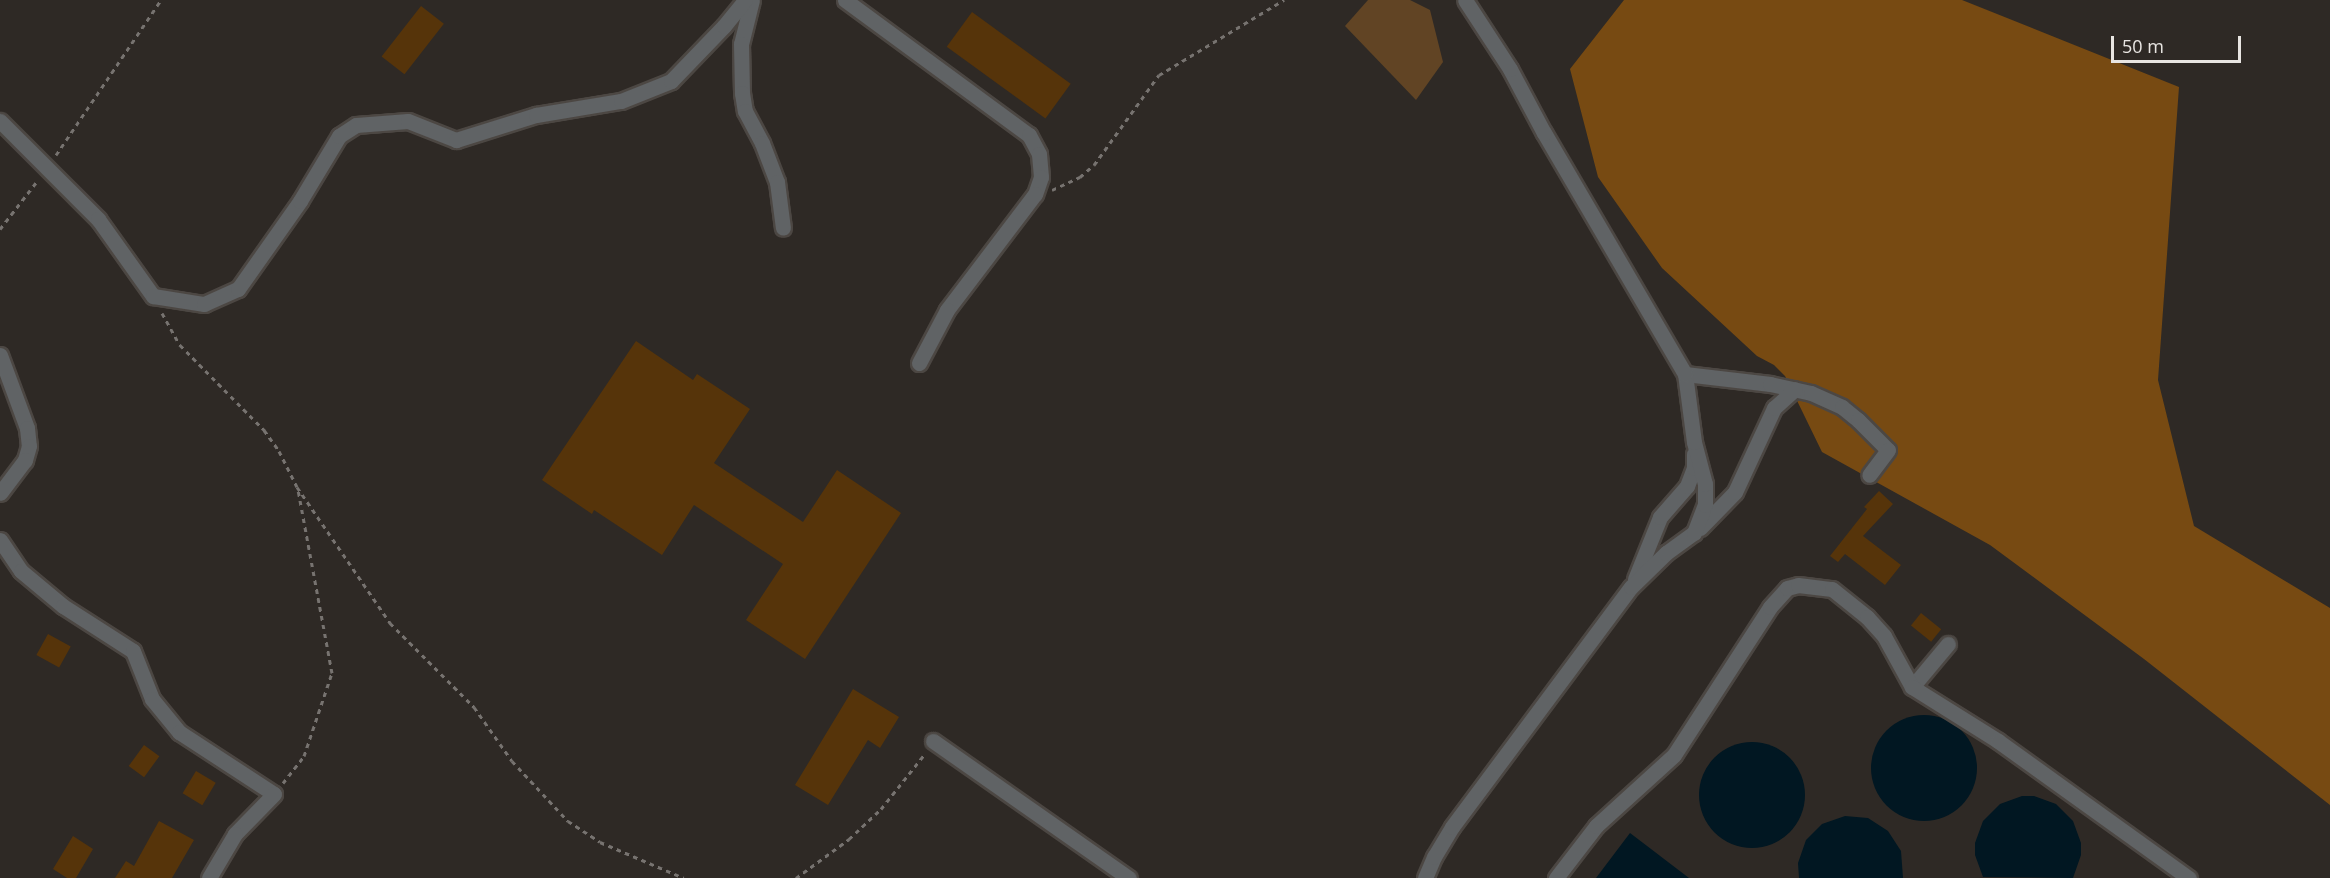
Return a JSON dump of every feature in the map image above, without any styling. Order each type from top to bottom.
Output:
[{"type":"street","points":[[0,121],[98,219],[153,296],[204,304],[237,289],[300,201],[339,136],[356,125],[408,121],[456,140],[536,115],[621,101],[671,81],[745,0]]},
{"type":"street","points":[[752,0],[741,44],[741,93],[745,111],[762,143],[777,182],[783,228]]},
{"type":"street","points":[[845,0],[1029,135],[1039,154],[1041,177],[1035,194],[947,310],[919,363]]},
{"type":"street","points":[[1465,0],[1510,69],[1544,134],[1685,374],[1694,442],[1705,494],[1702,516],[1694,533]]},
{"type":"street","points":[[0,355],[27,428],[29,446],[25,460],[0,493]]},
{"type":"street","points":[[1685,374],[1795,389],[1812,393],[1842,407],[1888,450],[1869,475]]},
{"type":"street","points":[[1425,878],[1434,857],[1452,827],[1631,587],[1666,553],[1694,533],[1735,492],[1774,408],[1795,389]]},
{"type":"street","points":[[1631,587],[1660,517],[1687,486],[1694,468],[1694,442]]},
{"type":"street","points":[[0,540],[21,571],[63,606],[133,651],[152,699],[179,732],[274,794],[235,834],[209,878]]},
{"type":"street","points":[[1556,878],[1596,826],[1674,755],[1770,607],[1787,588],[1798,585],[1832,589],[1867,617],[1884,636],[1912,687],[1998,741],[2189,878]]},
{"type":"street","points":[[1912,687],[1948,644]]},
{"type":"street","points":[[933,741],[1129,878]]},
{"type":"path","points":[[0,230],[47,169],[161,0]]},
{"type":"path","points":[[1035,194],[1058,189],[1087,172],[1159,75],[1284,0]]},
{"type":"path","points":[[153,296],[180,345],[264,430],[279,451],[297,487],[390,623],[474,707],[512,761],[568,821],[600,842],[684,878]]},
{"type":"path","points":[[274,794],[304,756],[332,673],[297,487]]},
{"type":"path","points":[[796,878],[849,839],[881,810],[933,741]]},
{"type":"shaded area","points":[[1368,0],[1410,0],[1430,10],[1443,62],[1416,100],[1345,26]]},
{"type":"shaded area","points":[[1624,0],[1962,0],[2179,87],[2158,380],[2194,526],[2330,608],[2330,805],[2144,659],[1990,545],[1822,452],[1785,376],[1774,365],[1757,356],[1662,268],[1598,177],[1570,69]]},
{"type":"water","points":[[1924,715],[1944,719],[1961,731],[1973,748],[1977,768],[1973,788],[1961,805],[1944,817],[1924,821],[1904,817],[1887,805],[1875,788],[1871,768],[1875,748],[1887,731],[1904,719]]},
{"type":"water","points":[[1752,742],[1772,746],[1789,758],[1801,775],[1805,795],[1801,815],[1789,832],[1772,844],[1752,848],[1732,844],[1715,832],[1703,815],[1699,795],[1703,775],[1715,758],[1732,746]]},
{"type":"water","points":[[2022,796],[2034,796],[2056,804],[2073,821],[2081,843],[2081,855],[2073,878],[1983,877],[1975,855],[1975,843],[1983,821],[2000,804]]},
{"type":"water","points":[[1845,816],[1868,818],[1888,831],[1901,851],[1903,878],[1799,878],[1798,863],[1806,840],[1822,824]]},
{"type":"water","points":[[1630,833],[1689,878],[1596,878]]},
{"type":"building","points":[[421,6],[444,24],[404,74],[382,56]]},
{"type":"building","points":[[972,12],[1071,84],[1045,118],[947,47]]},
{"type":"building","points":[[636,341],[693,380],[697,374],[750,409],[714,463],[803,522],[837,470],[901,513],[805,659],[746,620],[783,564],[694,505],[662,555],[594,510],[592,514],[542,480]]},
{"type":"building","points":[[1879,491],[1893,504],[1863,536],[1901,565],[1885,585],[1845,554],[1838,562],[1830,556],[1867,509],[1864,507]]},
{"type":"building","points":[[1921,613],[1941,629],[1931,642],[1911,625]]},
{"type":"building","points":[[48,634],[71,647],[59,668],[36,655]]},
{"type":"building","points":[[853,689],[899,717],[880,748],[868,740],[828,805],[795,785]]},
{"type":"building","points":[[144,745],[159,756],[144,777],[129,766]]},
{"type":"building","points":[[196,771],[216,783],[202,805],[183,793]]},
{"type":"building","points":[[159,821],[194,840],[172,878],[115,878],[126,861],[134,866]]},
{"type":"building","points":[[73,836],[93,849],[76,878],[67,878],[53,869]]}]
